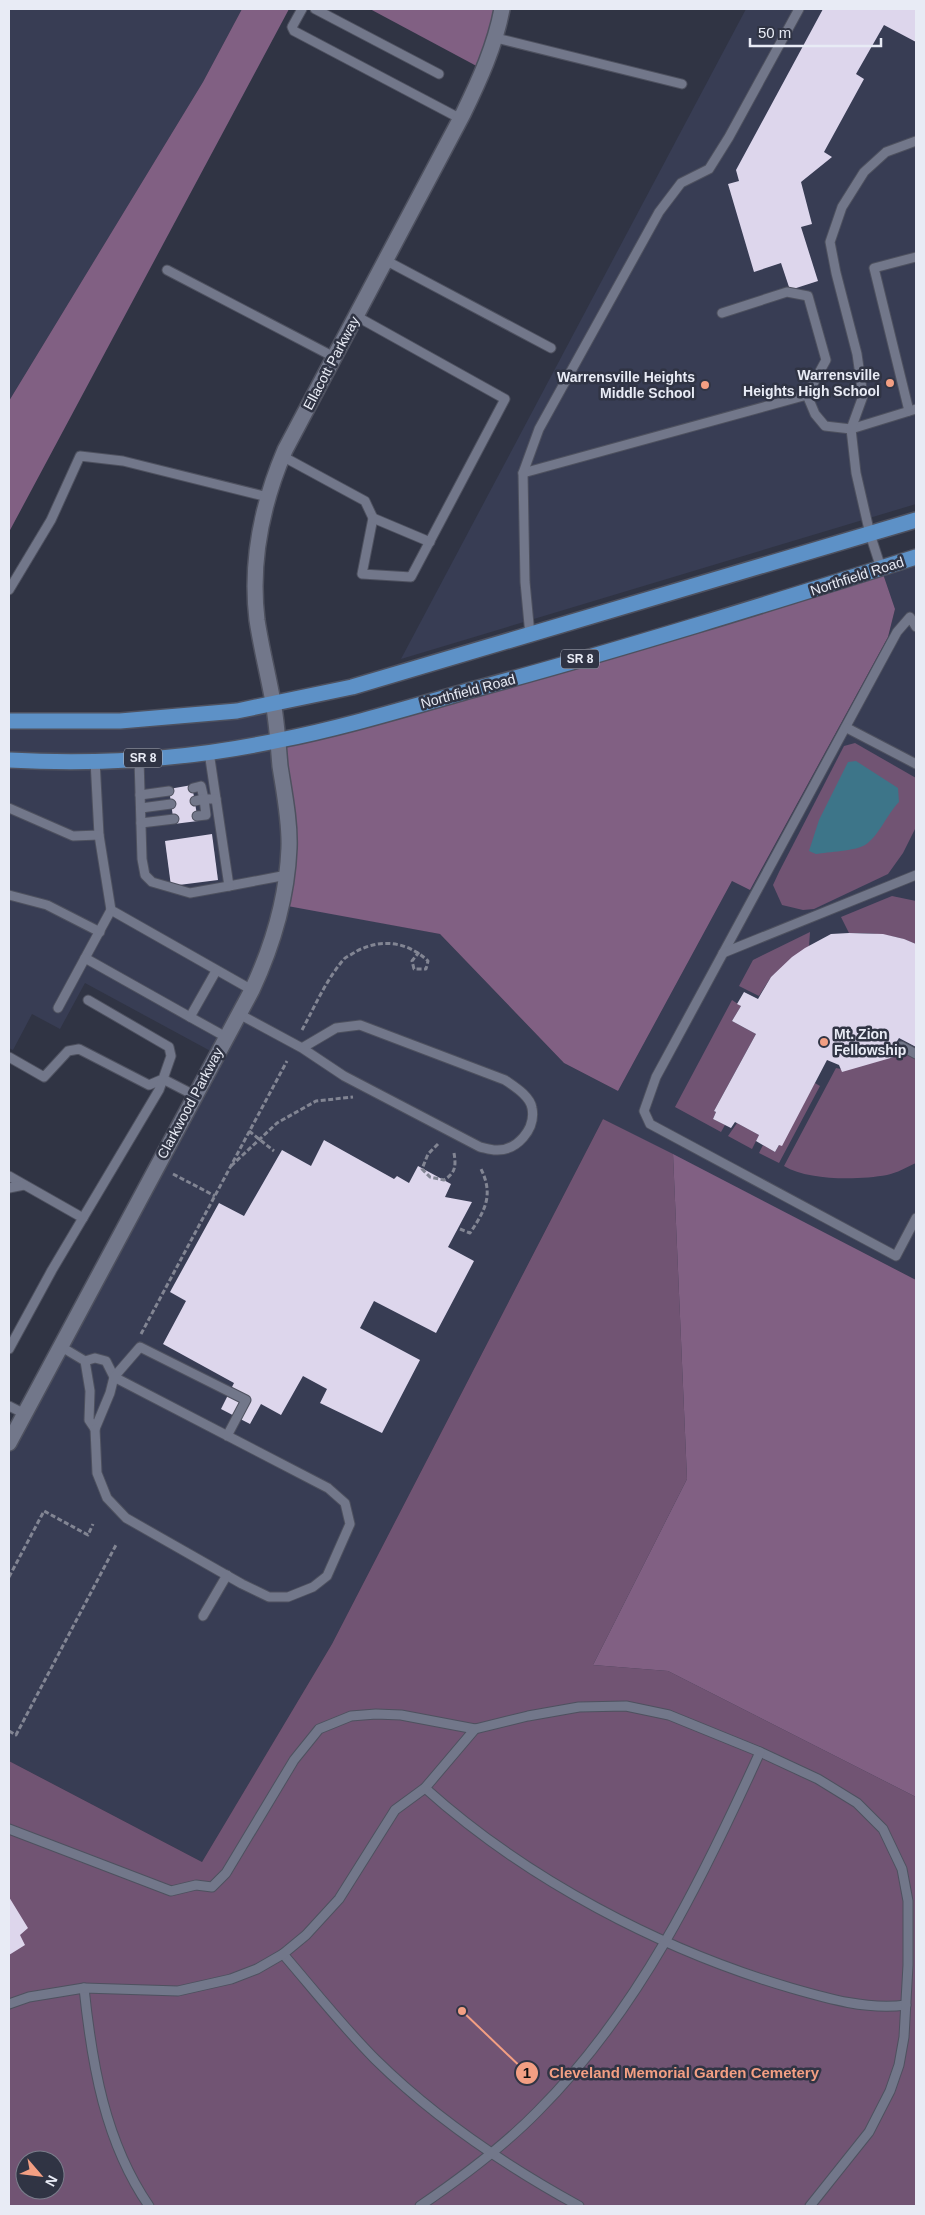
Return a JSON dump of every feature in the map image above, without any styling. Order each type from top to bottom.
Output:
[{"type":"main road","points":[[9,721],[139,720],[237,711],[352,687],[916,520]]},
{"type":"main road","name":"Northfield Road","points":[[9,760],[139,758],[209,752],[277,741],[526,675],[784,599],[916,556]]},
{"type":"street","name":"Ellacott Parkway","points":[[277,741],[273,704],[260,641],[255,598],[257,546],[268,497],[282,456],[461,119],[484,70],[496,38],[502,9]]},
{"type":"street","name":"Clarkwood Parkway","points":[[9,1443],[23,1413],[252,990],[268,957],[282,904],[289,846],[277,741]]},
{"type":"lane","points":[[302,9],[292,27],[294,31],[461,119]]},
{"type":"lane","points":[[315,9],[439,74]]},
{"type":"lane","points":[[530,635],[525,582],[523,473],[538,429],[572,372],[659,212],[681,184],[709,169],[729,137],[799,9]]},
{"type":"lane","points":[[496,38],[682,84]]},
{"type":"lane","points":[[881,568],[870,534],[856,474],[851,429],[863,396],[857,354],[830,242],[842,207],[864,172],[886,152],[916,141]]},
{"type":"lane","points":[[807,395],[815,414],[825,426],[851,429],[912,410],[874,268],[916,257]]},
{"type":"lane","points":[[385,260],[551,348]]},
{"type":"lane","points":[[167,270],[334,357]]},
{"type":"lane","points":[[523,473],[807,395],[826,360],[808,296],[787,292],[722,313]]},
{"type":"lane","points":[[282,456],[365,501],[373,518],[362,574],[411,577],[505,399],[356,316]]},
{"type":"lane","points":[[9,590],[51,520],[80,456],[123,461],[268,497]]},
{"type":"lane","points":[[373,518],[430,542]]},
{"type":"lane","points":[[916,627],[910,617],[897,632],[847,728],[656,1077],[646,1100],[644,1111],[646,1119],[650,1124],[775,1193],[896,1256],[916,1218]]},
{"type":"lane","points":[[847,728],[916,764]]},
{"type":"lane","points":[[209,752],[229,886]]},
{"type":"lane","points":[[139,758],[142,859],[145,875],[152,882],[190,893],[287,875]]},
{"type":"lane","points":[[58,1008],[111,910],[99,835],[95,760]]},
{"type":"lane","points":[[193,788],[201,786],[199,800],[206,815],[197,816]]},
{"type":"lane","points":[[140,796],[169,791]]},
{"type":"lane","points":[[199,800],[216,799]]},
{"type":"lane","points":[[140,808],[171,804]]},
{"type":"lane","points":[[9,808],[73,836],[99,835]]},
{"type":"lane","points":[[141,824],[174,819]]},
{"type":"lane","points":[[723,953],[916,875]]},
{"type":"lane","points":[[9,894],[47,905],[100,932]]},
{"type":"lane","points":[[111,910],[252,990]]},
{"type":"lane","points":[[85,958],[226,1037]]},
{"type":"lane","points":[[190,1017],[216,971]]},
{"type":"lane","points":[[9,1348],[159,1090],[171,1056],[169,1047],[88,1000]]},
{"type":"lane","points":[[239,1014],[302,1048],[344,1076],[480,1147],[496,1151],[510,1147],[524,1138],[531,1122],[532,1107],[521,1091],[505,1080],[360,1025],[336,1028],[302,1048]]},
{"type":"lane","points":[[901,1046],[916,1054]]},
{"type":"lane","points":[[9,1057],[44,1077],[68,1051],[79,1049],[149,1085],[163,1080],[194,1095]]},
{"type":"lane","points":[[9,1176],[83,1218]]},
{"type":"lane","points":[[9,1188],[24,1185]]},
{"type":"lane","points":[[60,1346],[84,1361],[90,1391],[89,1420],[95,1429]]},
{"type":"lane","points":[[84,1361],[95,1358],[106,1361],[114,1377],[227,1436],[328,1488],[345,1503],[350,1524],[327,1576],[313,1587],[288,1597],[269,1597],[227,1575],[126,1518],[107,1498],[97,1473],[95,1429],[110,1393],[114,1377],[140,1347],[246,1400],[227,1436]]},
{"type":"lane","points":[[9,1406],[23,1413]]},
{"type":"lane","points":[[203,1616],[227,1575]]},
{"type":"lane","points":[[9,1829],[171,1891],[196,1885],[212,1887],[226,1873],[294,1760],[319,1729],[351,1716],[376,1714],[401,1715],[475,1729],[528,1716],[579,1707],[626,1706],[669,1715],[760,1752],[818,1779],[857,1802],[883,1829],[902,1870],[908,1901],[906,2005],[904,2036],[899,2065],[869,2132],[810,2206]]},
{"type":"lane","points":[[9,2004],[28,1997],[84,1988],[178,1991],[231,1978],[257,1969],[283,1954],[306,1935],[339,1899],[395,1810],[424,1788],[475,1729]]},
{"type":"lane","points":[[420,2206],[491,2153],[538,2112],[562,2086],[614,2021],[667,1941],[724,1831],[760,1752]]},
{"type":"lane","points":[[424,1788],[450,1811],[547,1880],[711,1962],[809,1993],[866,2006],[906,2005]]},
{"type":"lane","points":[[283,1954],[376,2059],[411,2091],[491,2153],[579,2206]]},
{"type":"lane","points":[[84,1988],[92,2051],[112,2133],[124,2162],[149,2206]]},
{"type":"path","points":[[302,1030],[323,990],[345,958],[363,948],[383,942],[408,946],[419,952],[428,961],[426,969],[414,969],[412,961],[419,952]]},
{"type":"path","points":[[140,1335],[286,1061]]},
{"type":"path","points":[[230,1167],[277,1123],[316,1101],[353,1098]]},
{"type":"path","points":[[249,1131],[259,1141],[274,1151]]},
{"type":"path","points":[[438,1144],[428,1154],[422,1169],[430,1177],[444,1180],[452,1176],[456,1166],[454,1153]]},
{"type":"path","points":[[460,1229],[470,1233],[488,1198],[486,1179],[480,1167]]},
{"type":"path","points":[[173,1174],[215,1196]]},
{"type":"path","points":[[9,1577],[44,1511],[88,1535],[93,1524]]},
{"type":"path","points":[[9,1731],[16,1735],[117,1543]]},
{"type":"shaded area","points":[[9,9],[242,9],[203,82],[9,401]]},
{"type":"shaded area","points":[[242,9],[289,9],[9,532],[9,401],[203,82]]},
{"type":"shaded area","points":[[370,9],[502,9],[484,70]]},
{"type":"shaded area","name":"Warrensville Heights Middle School","points":[[746,9],[916,9],[916,504],[401,659]]},
{"type":"shaded area","points":[[916,556],[916,1280],[603,1119],[332,1644],[202,1862],[9,1761],[9,1443],[216,1054],[85,983],[60,1029],[32,1014],[13,1050],[9,1048],[9,721],[273,704],[286,805],[282,904],[440,934],[564,1063],[618,1091],[732,881],[750,890],[888,637],[895,609],[881,568]]},
{"type":"shaded area","points":[[881,568],[895,609],[888,637],[750,890],[732,881],[618,1091],[564,1063],[440,934],[282,905],[287,875],[277,741]]},
{"type":"shaded area","points":[[855,743],[916,778],[916,827],[903,853],[888,874],[814,909],[803,910],[782,905],[773,885],[844,746]]},
{"type":"shaded area","points":[[856,761],[898,788],[899,802],[875,836],[865,845],[848,850],[816,854],[809,851],[819,820],[848,762]]},
{"type":"shaded area","points":[[892,896],[916,901],[916,944],[900,938],[883,935],[849,933],[841,917]]},
{"type":"shaded area","points":[[810,932],[809,946],[771,977],[759,996],[739,986],[753,960]]},
{"type":"shaded area","points":[[732,1000],[741,1006],[732,1021],[756,1034],[714,1111],[716,1112],[713,1119],[725,1125],[721,1132],[675,1107]]},
{"type":"shaded area","points":[[893,1047],[916,1059],[916,1163],[887,1175],[863,1178],[820,1177],[794,1171],[784,1166],[836,1068],[841,1069],[893,1057]]},
{"type":"shaded area","points":[[815,1083],[820,1086],[779,1163],[759,1153],[763,1145],[775,1152]]},
{"type":"shaded area","points":[[603,1119],[673,1154],[687,1479],[593,1665],[668,1671],[916,1797],[916,2206],[9,2206],[9,1761],[202,1862],[332,1644]]},
{"type":"shaded area","points":[[737,1123],[759,1135],[752,1149],[728,1136]]},
{"type":"shaded area","points":[[673,1154],[916,1280],[916,1797],[668,1671],[593,1665],[687,1479]]},
{"type":"building","points":[[823,9],[916,9],[916,42],[884,25],[856,74],[864,79],[824,152],[832,157],[801,182],[812,224],[801,227],[818,281],[790,290],[781,263],[754,272],[728,184],[739,181],[736,170]]},
{"type":"building","points":[[192,785],[198,821],[174,824],[169,789]]},
{"type":"building","points":[[212,834],[218,880],[171,886],[165,841]]},
{"type":"building","name":"Mt. Zion Fellowship","points":[[831,934],[883,934],[916,944],[916,1047],[899,1038],[892,1049],[894,1057],[842,1072],[839,1065],[827,1060],[782,1146],[779,1145],[775,1152],[756,1141],[759,1135],[735,1122],[731,1128],[713,1119],[716,1112],[714,1111],[756,1034],[732,1021],[741,1006],[737,1004],[744,992],[758,999],[771,977],[792,957],[805,948]]},
{"type":"building","points":[[324,1140],[394,1179],[397,1176],[409,1183],[418,1166],[451,1184],[445,1197],[472,1202],[448,1247],[474,1261],[436,1333],[374,1301],[360,1328],[420,1360],[382,1433],[320,1403],[327,1389],[303,1376],[281,1415],[261,1404],[250,1424],[221,1409],[234,1383],[163,1344],[186,1301],[170,1292],[219,1203],[244,1216],[282,1150],[311,1166]]},
{"type":"building","points":[[9,1897],[28,1928],[20,1935],[25,1945],[9,1955]]},
{"type":"place","name":"Warrensville Heights High School","points":[[890,383]]},
{"type":"place","name":"Warrensville Heights Middle School","points":[[705,385]]},
{"type":"place","name":"Mt. Zion Fellowship","points":[[824,1042]]},
{"type":"place","name":"Cleveland Memorial Garden Cemetery","points":[[462,2011]]}]
